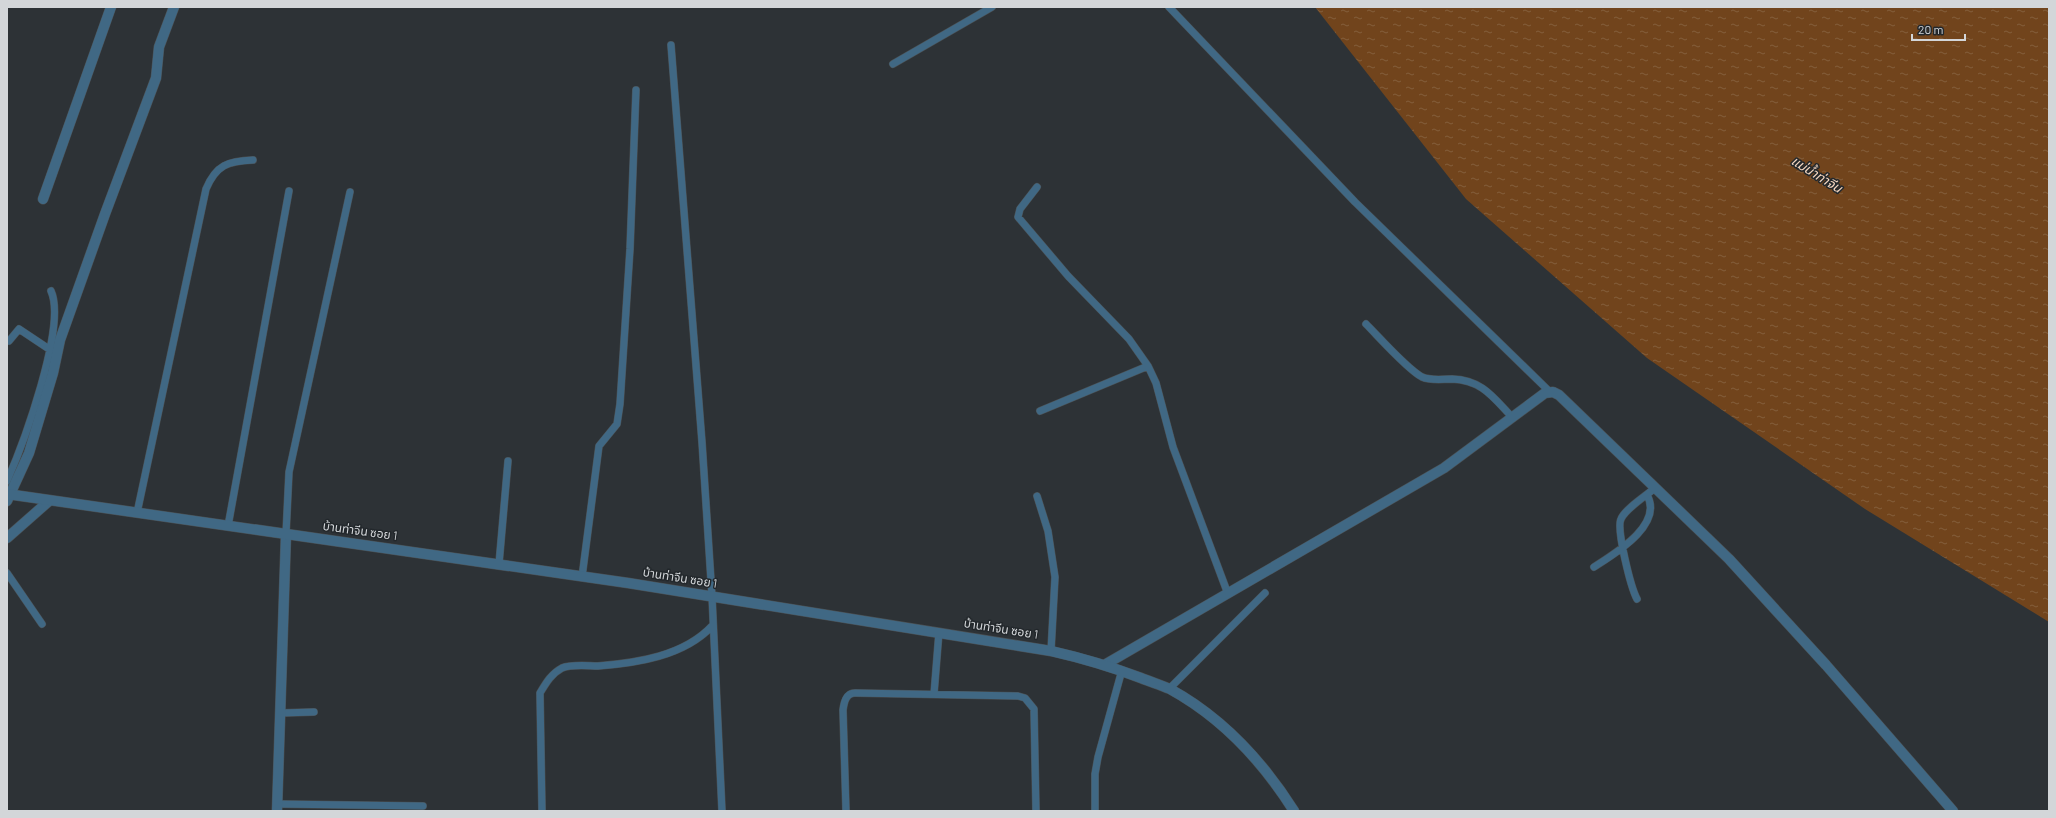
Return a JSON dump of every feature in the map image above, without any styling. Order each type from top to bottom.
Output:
[{"type":"street","points":[[43,199],[111,7]]},
{"type":"street","points":[[10,496],[31,446],[54,373],[60,340],[84,271],[156,78],[159,48],[174,7]]},
{"type":"street","points":[[1106,664],[1444,468],[1512,417],[1550,392],[1559,395],[1734,565],[1826,665],[1954,811]]},
{"type":"street","name":"บ้านท่าจีน ซอย 1","points":[[10,496],[499,564],[712,596],[1052,651],[1106,664],[1169,689],[1232,734],[1279,787],[1294,811]]},
{"type":"street","points":[[7,538],[45,500]]},
{"type":"street","points":[[277,807],[282,713],[286,534]]},
{"type":"lane","points":[[893,64],[992,7]]},
{"type":"lane","points":[[1169,7],[1355,202],[1550,392]]},
{"type":"lane","points":[[671,45],[688,248],[712,596],[712,626],[722,811]]},
{"type":"lane","points":[[582,577],[599,446],[617,424],[620,404],[630,249],[636,90]]},
{"type":"lane","points":[[137,513],[206,189],[216,171],[228,163],[253,160]]},
{"type":"lane","points":[[1037,187],[1020,209],[1018,217],[1068,276],[1129,339],[1148,366],[1156,384],[1173,447],[1228,594]]},
{"type":"lane","points":[[228,526],[289,191]]},
{"type":"lane","points":[[286,534],[289,472],[350,192]]},
{"type":"lane","points":[[7,481],[18,456],[37,400],[50,349],[55,309],[51,292]]},
{"type":"lane","points":[[1366,324],[1416,373],[1431,379],[1467,380],[1477,384],[1486,389],[1512,417]]},
{"type":"lane","points":[[9,340],[19,329],[50,349]]},
{"type":"lane","points":[[1040,411],[1148,366]]},
{"type":"lane","points":[[499,564],[508,461]]},
{"type":"lane","points":[[1638,599],[1628,576],[1620,531],[1621,518],[1655,488]]},
{"type":"lane","points":[[1594,567],[1634,539],[1646,521],[1650,507],[1647,495]]},
{"type":"lane","points":[[1037,496],[1048,531],[1056,576],[1052,651]]},
{"type":"lane","points":[[7,573],[42,624]]},
{"type":"lane","points":[[1169,689],[1265,593]]},
{"type":"lane","points":[[542,811],[540,693],[549,677],[563,668],[622,664],[648,660],[671,652],[704,634],[712,626]]},
{"type":"lane","points":[[934,694],[939,632]]},
{"type":"lane","points":[[1095,811],[1095,774],[1098,757],[1122,670]]},
{"type":"lane","points":[[846,811],[843,710],[847,697],[851,693],[1018,696],[1025,698],[1034,709],[1036,811]]},
{"type":"lane","points":[[282,713],[314,712]]},
{"type":"lane","points":[[277,807],[423,806]]},
{"type":"water","name":"แม่น้ำท่าจีน","points":[[1315,7],[2049,7],[2049,622],[1865,509],[1647,358],[1466,199]]}]
